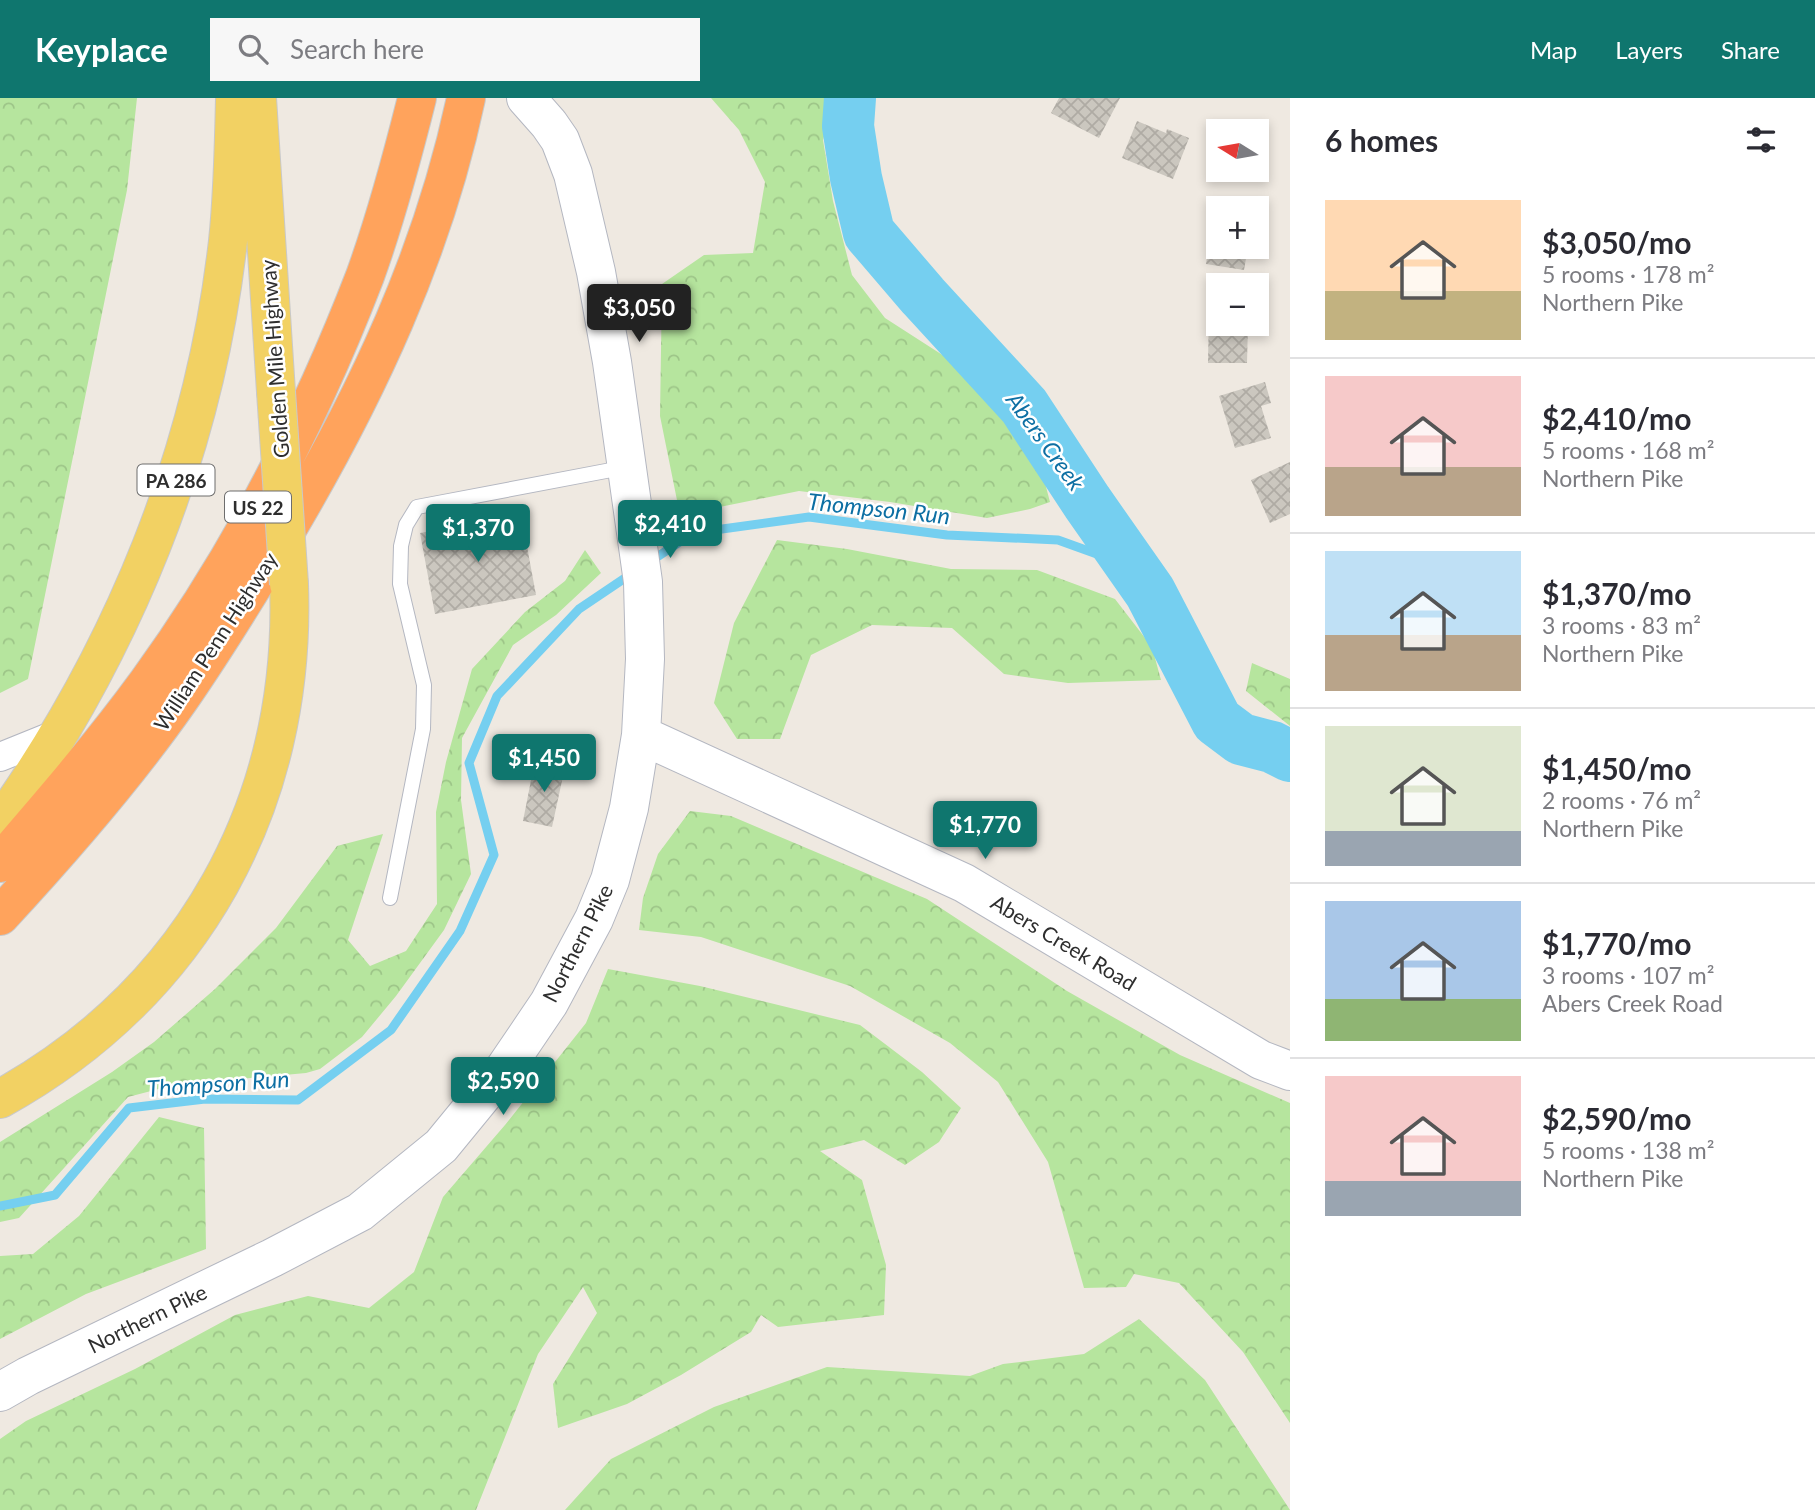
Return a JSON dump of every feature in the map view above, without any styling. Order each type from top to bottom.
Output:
[{"type":"highway","name":"William Penn Highway","points":[[0,863],[103,740],[148,681],[230,556],[268,489],[304,419],[365,274],[418,98]]},
{"type":"highway","name":"William Penn Highway","points":[[0,916],[80,825],[177,703],[254,586],[340,439],[381,354],[408,289],[445,176],[466,98]]},
{"type":"main road","name":"Golden Mile Highway","points":[[0,824],[62,732],[92,678],[163,519],[193,427],[213,339],[228,239],[235,98]]},
{"type":"main road","name":"Golden Mile Highway","points":[[0,1099],[56,1065],[113,1018],[169,960],[212,900],[247,831],[271,762],[289,653],[289,584],[257,98]]},
{"type":"main road","name":"Northern Pike","points":[[0,1392],[360,1212],[441,1146],[505,1068],[573,961],[594,919],[621,845],[642,736],[645,659],[641,564],[596,272],[573,174],[560,140],[526,98]]},
{"type":"main road","name":"Abers Creek Road","points":[[642,736],[954,878],[1261,1060],[1290,1071]]},
{"type":"street","points":[[0,757],[62,732]]},
{"type":"lane","points":[[390,898],[423,729],[425,685],[400,584],[401,546],[407,525],[417,507],[628,467]]},
{"type":"green space","points":[[0,98],[137,98],[127,190],[28,679],[0,693]]},
{"type":"green space","points":[[711,98],[836,98],[823,140],[833,201],[852,275],[885,318],[972,374],[1036,449],[1050,502],[987,518],[799,491],[680,515],[660,416],[662,284],[704,255],[753,253],[765,182],[739,130]]},
{"type":"green space","points":[[777,540],[847,549],[951,569],[1037,570],[1115,599],[1152,647],[1161,680],[1068,683],[1004,674],[952,628],[872,625],[811,655],[780,739],[737,739],[714,703],[734,623]]},
{"type":"green space","points":[[585,550],[601,573],[556,615],[513,645],[462,738],[461,800],[471,874],[444,930],[362,1037],[320,1069],[306,1073],[174,1085],[128,1097],[19,1218],[0,1222],[0,1142],[112,1072],[154,1042],[215,989],[276,928],[337,846],[383,834],[348,940],[370,966],[406,951],[437,904],[436,812],[446,762],[472,669],[525,612],[565,581]]},
{"type":"green space","points":[[1252,663],[1290,679],[1290,726],[1246,691]]},
{"type":"green space","points":[[690,811],[731,816],[927,899],[1067,991],[1180,1055],[1290,1103],[1290,1423],[1243,1352],[1179,1283],[1134,1274],[1126,1287],[1084,1288],[1048,1162],[998,1082],[950,1043],[850,986],[701,937],[639,930],[643,898],[658,854]]},
{"type":"green space","points":[[608,969],[700,986],[860,1025],[922,1072],[961,1108],[939,1142],[905,1165],[864,1140],[820,1151],[862,1180],[886,1265],[884,1315],[778,1327],[761,1315],[751,1332],[681,1375],[627,1404],[558,1428],[553,1384],[597,1313],[583,1287],[538,1354],[476,1510],[0,1510],[0,1439],[26,1421],[135,1369],[235,1315],[308,1296],[369,1308],[414,1272],[443,1197],[505,1125],[586,1023]]},
{"type":"green space","points":[[159,1117],[204,1128],[206,1249],[86,1294],[0,1339],[0,1256],[33,1254],[79,1216]]},
{"type":"green space","points":[[1139,1319],[1205,1380],[1290,1510],[565,1510],[611,1459],[714,1407],[827,1367],[970,1376],[1003,1364],[1084,1354]]},
{"type":"building","points":[[1059,98],[1120,98],[1099,138],[1051,113]]},
{"type":"building","points":[[1137,121],[1166,133],[1167,129],[1189,138],[1173,179],[1122,158]]},
{"type":"building","points":[[1207,259],[1246,259],[1244,270],[1206,264]]},
{"type":"building","points":[[1208,336],[1248,336],[1247,363],[1208,363]]},
{"type":"building","points":[[1265,382],[1271,403],[1261,406],[1271,438],[1235,448],[1219,396]]},
{"type":"building","points":[[1290,462],[1290,514],[1270,523],[1251,480]]},
{"type":"building","points":[[521,514],[536,595],[435,614],[420,533]]},
{"type":"building","points":[[535,760],[565,767],[552,827],[523,821]]},
{"type":"waterway","name":"Abers Creek","points":[[850,98],[848,126],[856,178],[869,233],[1024,406],[1150,592],[1217,721],[1241,739],[1272,747],[1290,756]]},
{"type":"waterway","name":"Thompson Run","points":[[651,561],[693,533],[809,517],[947,535],[1058,540],[1133,567]]},
{"type":"waterway","name":"Thompson Run","points":[[0,1206],[55,1195],[129,1108],[205,1099],[298,1100],[391,1030],[460,931],[494,855],[469,763],[497,696],[579,609],[631,574]]}]
